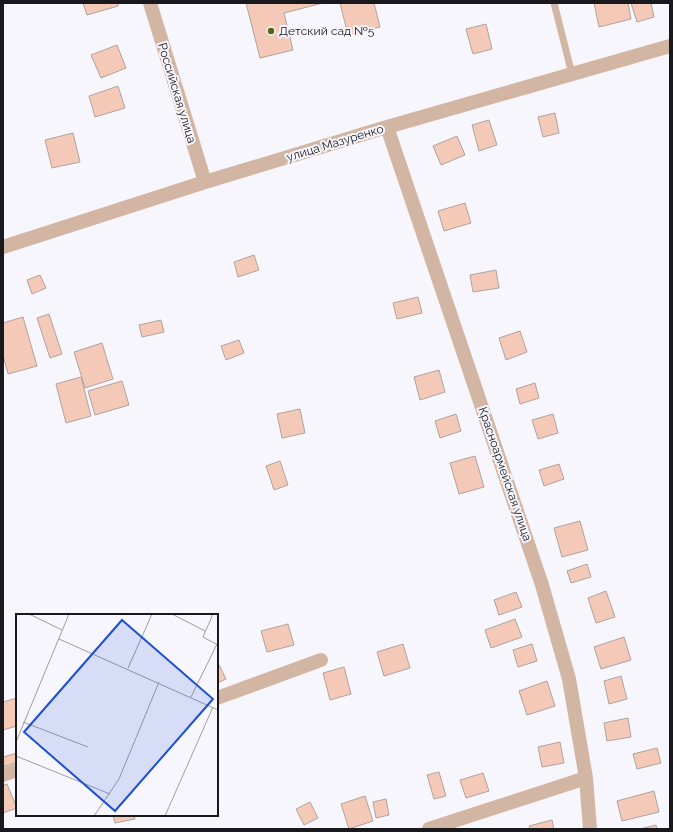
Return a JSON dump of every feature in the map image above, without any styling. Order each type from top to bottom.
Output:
[{"type":"street","name":"Российская улица","points":[[150,3],[204,182]]},
{"type":"street","name":"улица Мазуренко","points":[[3,247],[204,182],[388,127],[670,46]]},
{"type":"street","name":"Красноармейская улица","points":[[388,127],[542,584],[569,679],[586,778],[590,829]]},
{"type":"street","points":[[218,698],[321,660]]},
{"type":"street","points":[[3,775],[16,770]]},
{"type":"street","points":[[429,829],[586,778]]},
{"type":"lane","points":[[554,3],[572,74]]},
{"type":"building","points":[[83,3],[118,3],[118,6],[87,15]]},
{"type":"building","name":"Детский сад №5","points":[[246,3],[323,3],[284,13],[293,50],[260,58]]},
{"type":"building","name":"Детский сад №5","points":[[340,3],[374,3],[380,27],[348,35]]},
{"type":"building","points":[[594,3],[628,3],[631,19],[599,27]]},
{"type":"building","points":[[631,3],[651,3],[654,17],[637,22]]},
{"type":"building","points":[[486,24],[492,49],[473,54],[466,29]]},
{"type":"building","points":[[117,45],[126,68],[101,78],[91,55]]},
{"type":"building","points":[[118,86],[125,108],[95,117],[89,96]]},
{"type":"building","points":[[555,113],[559,133],[543,137],[538,117]]},
{"type":"building","points":[[489,120],[497,145],[479,151],[472,125]]},
{"type":"building","points":[[73,133],[80,162],[52,168],[45,140]]},
{"type":"building","points":[[457,136],[465,155],[441,165],[433,146]]},
{"type":"building","points":[[465,203],[471,223],[444,231],[438,211]]},
{"type":"building","points":[[254,255],[259,270],[238,277],[234,262]]},
{"type":"building","points":[[496,270],[499,288],[473,292],[470,275]]},
{"type":"building","points":[[40,275],[46,288],[32,294],[27,280]]},
{"type":"building","points":[[418,297],[422,313],[397,319],[393,303]]},
{"type":"building","points":[[49,314],[62,354],[50,358],[37,318]]},
{"type":"building","points":[[23,317],[37,366],[8,374],[3,355],[3,323]]},
{"type":"building","points":[[161,320],[164,332],[142,337],[139,325]]},
{"type":"building","points":[[520,331],[527,352],[506,360],[499,338]]},
{"type":"building","points":[[239,340],[244,353],[226,360],[221,346]]},
{"type":"building","points":[[102,343],[113,379],[85,388],[74,352]]},
{"type":"building","points":[[439,370],[445,392],[420,400],[414,377]]},
{"type":"building","points":[[81,377],[91,416],[66,423],[56,384]]},
{"type":"building","points":[[122,381],[129,405],[95,415],[88,391]]},
{"type":"building","points":[[535,383],[539,398],[520,404],[516,389]]},
{"type":"building","points":[[300,409],[305,433],[282,438],[277,414]]},
{"type":"building","points":[[456,414],[461,431],[440,438],[435,421]]},
{"type":"building","points":[[553,414],[558,433],[538,439],[532,420]]},
{"type":"building","points":[[475,456],[484,487],[459,494],[450,463]]},
{"type":"building","points":[[280,461],[288,485],[274,490],[266,466]]},
{"type":"building","points":[[559,464],[564,479],[544,486],[539,470]]},
{"type":"building","points":[[580,521],[588,550],[562,557],[554,528]]},
{"type":"building","points":[[587,564],[591,577],[571,583],[567,571]]},
{"type":"building","points":[[606,591],[615,617],[596,623],[588,598]]},
{"type":"building","points":[[516,592],[522,607],[499,615],[494,600]]},
{"type":"building","points":[[515,619],[522,637],[491,648],[485,630]]},
{"type":"building","points":[[288,624],[294,645],[267,652],[261,631]]},
{"type":"building","points":[[624,637],[631,660],[601,669],[594,647]]},
{"type":"building","points":[[403,644],[410,668],[384,676],[377,652]]},
{"type":"building","points":[[532,644],[537,661],[518,667],[513,650]]},
{"type":"building","points":[[218,663],[226,679],[218,683]]},
{"type":"building","points":[[344,667],[351,694],[330,700],[323,673]]},
{"type":"building","points":[[621,676],[627,699],[609,704],[604,681]]},
{"type":"building","points":[[547,681],[555,706],[527,715],[519,691]]},
{"type":"building","points":[[16,698],[16,726],[3,730],[3,702]]},
{"type":"building","points":[[628,718],[631,737],[607,741],[604,723]]},
{"type":"building","points":[[560,742],[564,763],[542,767],[538,747]]},
{"type":"building","points":[[657,748],[661,763],[637,769],[633,754]]},
{"type":"building","points":[[16,753],[16,762],[3,767],[3,757]]},
{"type":"building","points":[[439,772],[446,796],[434,799],[427,775]]},
{"type":"building","points":[[483,773],[489,791],[466,798],[460,780]]},
{"type":"building","points":[[7,784],[16,808],[3,813],[3,785]]},
{"type":"building","points":[[654,791],[659,812],[622,821],[617,801]]},
{"type":"building","points":[[365,796],[373,821],[349,829],[341,804]]},
{"type":"building","points":[[386,799],[389,815],[376,818],[373,802]]},
{"type":"building","points":[[310,802],[318,818],[304,825],[296,809]]},
{"type":"building","points":[[113,816],[134,816],[135,819],[115,823]]},
{"type":"building","points":[[552,820],[554,829],[530,829],[529,826]]},
{"type":"building","points":[[656,825],[657,829],[640,829]]},
{"type":"place","name":"Детский сад №5","points":[[271,31]]}]
